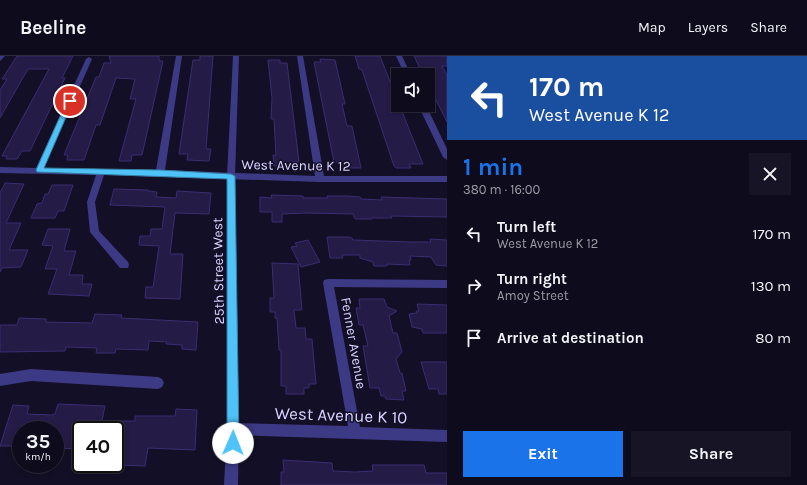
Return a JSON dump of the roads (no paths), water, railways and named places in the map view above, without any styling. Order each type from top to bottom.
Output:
[{"type":"street","points":[[160,173],[179,56]]},
{"type":"street","name":"25th Street West","points":[[231,485],[233,429],[231,176],[236,56]]},
{"type":"street","points":[[300,56],[320,179]]},
{"type":"street","points":[[399,56],[405,68]]},
{"type":"street","points":[[39,170],[89,59]]},
{"type":"street","points":[[425,112],[447,157]]},
{"type":"street","name":"West Avenue K 12","points":[[0,170],[160,173],[320,179],[447,179]]},
{"type":"street","points":[[101,172],[91,202],[94,232],[124,265]]},
{"type":"street","name":"Fenner Avenue","points":[[355,432],[328,283],[447,284]]},
{"type":"street","points":[[0,380],[31,375],[158,383]]},
{"type":"street","name":"West Avenue K 10","points":[[233,429],[447,436]]}]
